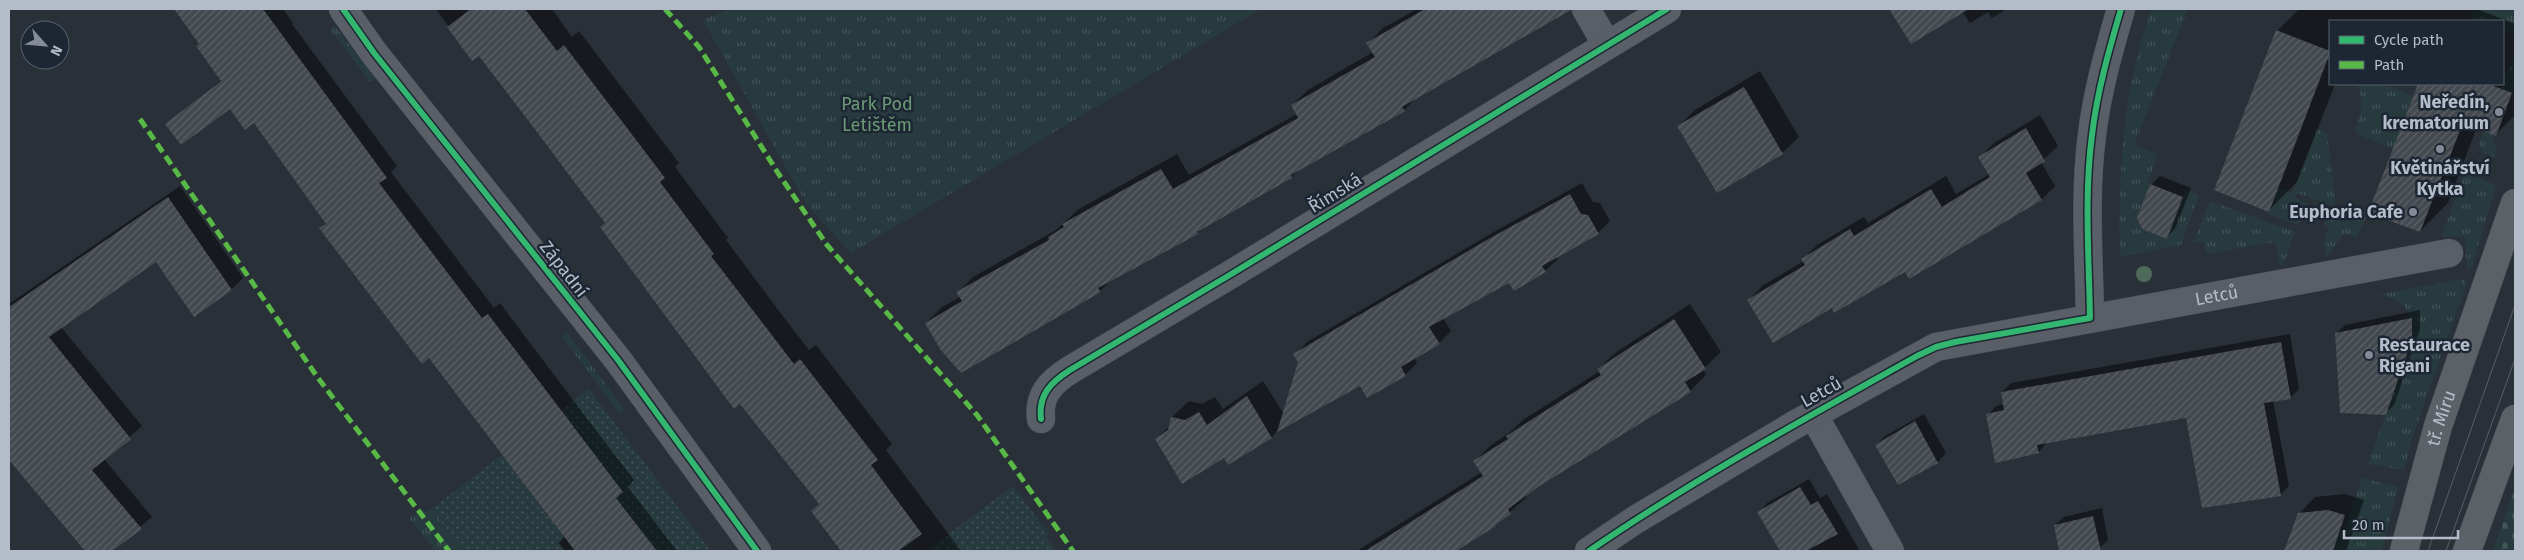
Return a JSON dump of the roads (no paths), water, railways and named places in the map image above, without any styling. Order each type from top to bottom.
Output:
[{"type":"main road","name":"tř. Míru","points":[[2404,551],[2438,426],[2515,204]]},
{"type":"main road","points":[[2467,551],[2515,419]]},
{"type":"street","name":"Západní","points":[[343,9],[374,53],[618,360],[757,551]]},
{"type":"street","points":[[1586,9],[1607,45]]},
{"type":"street","name":"Římská","points":[[1041,419],[1040,408],[1042,398],[1049,386],[1058,378],[1667,9]]},
{"type":"street","points":[[2090,318],[2088,188],[2092,136],[2100,88],[2121,9]]},
{"type":"street","name":"Letců","points":[[1590,551],[1635,520],[1813,414],[1936,347],[2449,253]]},
{"type":"street","points":[[1813,414],[1890,551]]},
{"type":"tram line","points":[[2428,551],[2515,305]]},
{"type":"tram line","points":[[2446,551],[2515,359]]},
{"type":"place","name":"Neředín, krematorium","points":[[2499,112]]},
{"type":"place","name":"Květinářství Kytka","points":[[2440,149]]},
{"type":"place","name":"Euphoria Cafe","points":[[2413,212]]},
{"type":"place","name":"Restaurace Rigani","points":[[2369,355]]},
{"type":"park label","name":"Park Pod Letištěm","points":[[877,114]]}]
